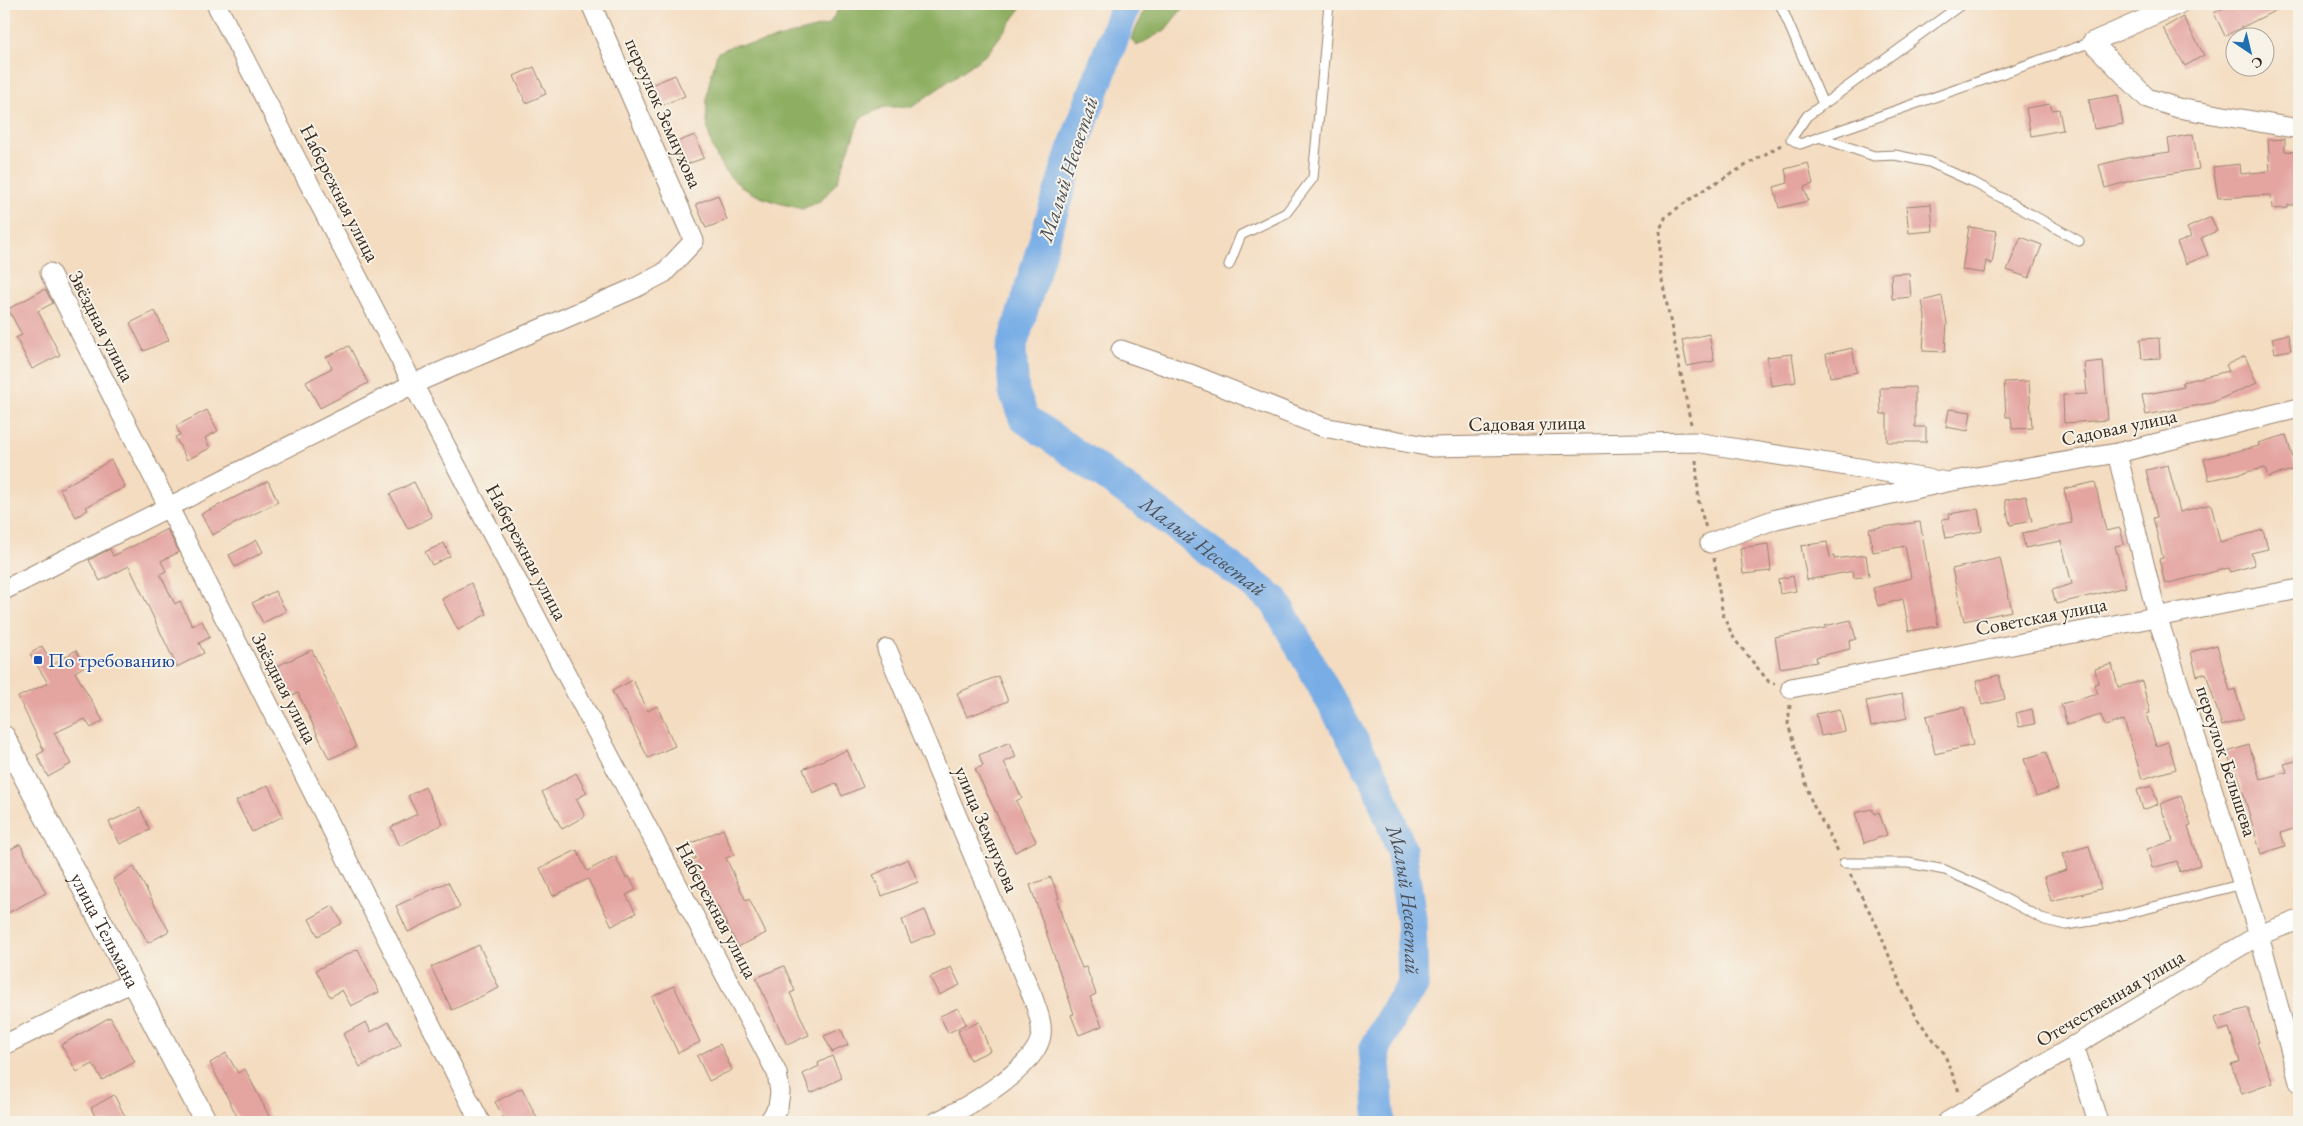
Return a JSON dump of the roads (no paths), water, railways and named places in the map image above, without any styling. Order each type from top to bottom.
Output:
[{"type":"street","name":"Набережная улица","points":[[216,4],[413,384],[778,1073],[780,1092],[778,1107],[768,1122]]},
{"type":"street","name":"переулок Земнухова","points":[[413,384],[635,288],[664,273],[694,241],[591,4]]},
{"type":"street","points":[[2179,4],[2092,42],[2148,98],[2178,108],[2299,129]]},
{"type":"street","name":"Звёздная улица","points":[[50,273],[480,1122]]},
{"type":"street","name":"Садовая улица","points":[[1121,350],[1193,375],[1323,427],[1432,446],[1695,442],[1947,482]]},
{"type":"street","points":[[4,590],[413,384]]},
{"type":"street","name":"Садовая улица","points":[[1710,542],[1776,519],[1947,482],[2117,453],[2299,408]]},
{"type":"street","name":"переулок Белышева","points":[[2117,453],[2157,616],[2259,935],[2299,1082]]},
{"type":"street","name":"Советская улица","points":[[1791,688],[2299,589]]},
{"type":"street","name":"улица Земнухова","points":[[887,649],[1033,998],[1042,1028],[1041,1038],[1019,1069],[1000,1085],[936,1122]]},
{"type":"street","name":"улица Тельмана","points":[[4,737],[206,1122]]},
{"type":"street","name":"Отечественная улица","points":[[1947,1122],[1968,1116],[2074,1045],[2259,935],[2299,920]]},
{"type":"street","points":[[4,1045],[132,982]]},
{"type":"street","points":[[2074,1045],[2098,1122]]},
{"type":"lane","points":[[1229,265],[1241,235],[1286,213],[1313,178],[1329,4]]},
{"type":"lane","points":[[1780,4],[1823,104]]},
{"type":"lane","points":[[1962,4],[1806,116],[1792,139],[1800,144],[2092,42]]},
{"type":"lane","points":[[1819,137],[1874,156],[1895,155],[1930,162],[1973,182],[2079,241]]},
{"type":"lane","points":[[1844,863],[1908,863],[1946,870],[1985,888],[2045,920],[2066,925],[2110,918],[2242,884]]},
{"type":"waterway","name":"Малый Несветай","points":[[1126,4],[1070,156],[1011,349],[1014,392],[1024,418],[1155,510],[1274,600],[1376,781],[1401,849],[1411,918],[1413,986],[1398,1005],[1374,1050],[1380,1122]]},
{"type":"place","name":"По требованию","points":[[38,660]]}]
